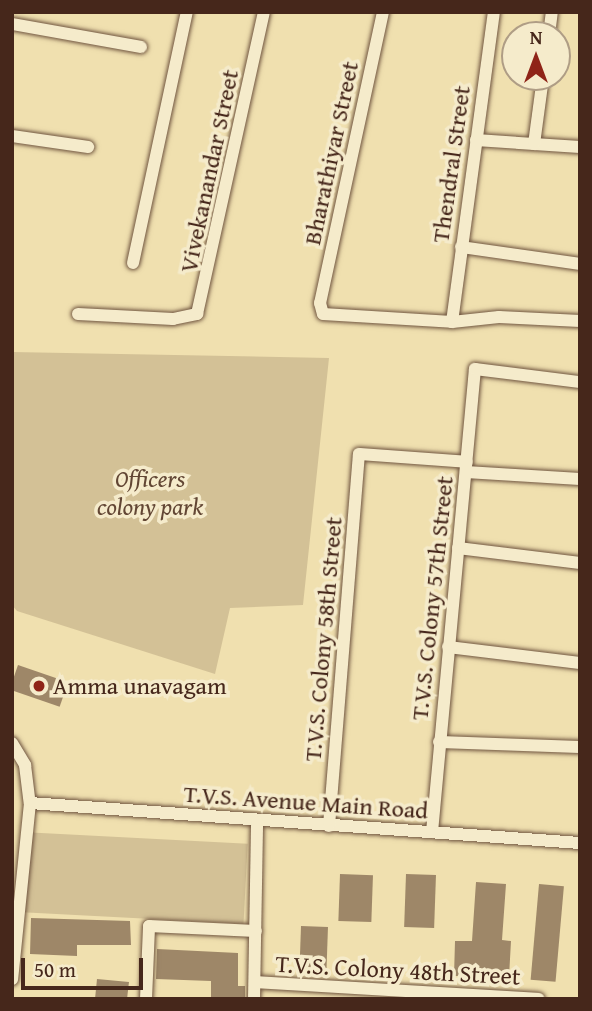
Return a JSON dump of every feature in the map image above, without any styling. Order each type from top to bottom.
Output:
[{"type":"street","points":[[133,263],[187,12]]},
{"type":"street","name":"Vivekanandar Street","points":[[78,314],[173,319],[197,314],[202,305],[264,12]]},
{"type":"street","name":"Bharathiyar Street","points":[[383,12],[320,303],[327,316],[452,322]]},
{"type":"street","name":"Thendral Street","points":[[452,322],[494,12]]},
{"type":"street","points":[[12,24],[141,47]]},
{"type":"street","points":[[534,144],[541,91]]},
{"type":"street","points":[[12,136],[89,147]]},
{"type":"street","points":[[476,139],[580,148]]},
{"type":"street","points":[[461,247],[580,264]]},
{"type":"street","points":[[452,322],[499,317],[580,321]]},
{"type":"street","name":"T.V.S. Colony 57th Street","points":[[432,832],[475,369],[580,382]]},
{"type":"street","name":"T.V.S. Colony 58th Street","points":[[329,826],[359,454],[467,467]]},
{"type":"street","points":[[467,467],[580,479]]},
{"type":"street","points":[[458,548],[580,563]]},
{"type":"street","points":[[448,647],[580,663]]},
{"type":"street","points":[[439,742],[580,747]]},
{"type":"street","points":[[12,743],[25,765],[30,803],[13,948],[12,979]]},
{"type":"street","name":"T.V.S. Avenue Main Road","points":[[30,803],[257,822],[580,843]]},
{"type":"street","points":[[254,999],[257,822]]},
{"type":"street","points":[[146,999],[149,926],[256,931]]},
{"type":"street","name":"T.V.S. Colony 48th Street","points":[[256,982],[538,999]]},
{"type":"green space","name":"Officers colony park","points":[[12,352],[329,358],[303,605],[230,608],[215,674],[17,611],[12,605]]},
{"type":"green space","points":[[22,832],[248,844],[244,924],[18,912]]},
{"type":"building","name":"Amma unavagam","points":[[18,665],[68,682],[60,707],[12,690]]},
{"type":"building","points":[[340,874],[373,875],[371,922],[338,921]]},
{"type":"building","points":[[406,874],[436,875],[434,928],[404,927]]},
{"type":"building","points":[[476,882],[506,884],[502,940],[511,941],[509,977],[454,976],[455,941],[472,941]]},
{"type":"building","points":[[539,884],[564,886],[556,982],[531,980]]},
{"type":"building","points":[[31,918],[130,921],[131,945],[77,945],[77,956],[30,954]]},
{"type":"building","points":[[301,926],[328,927],[326,971],[299,970]]},
{"type":"building","points":[[157,949],[238,953],[238,986],[245,986],[245,999],[211,999],[211,981],[156,979]]},
{"type":"building","points":[[97,979],[129,982],[127,999],[95,999]]},
{"type":"place","name":"Amma unavagam","points":[[39,686]]}]
